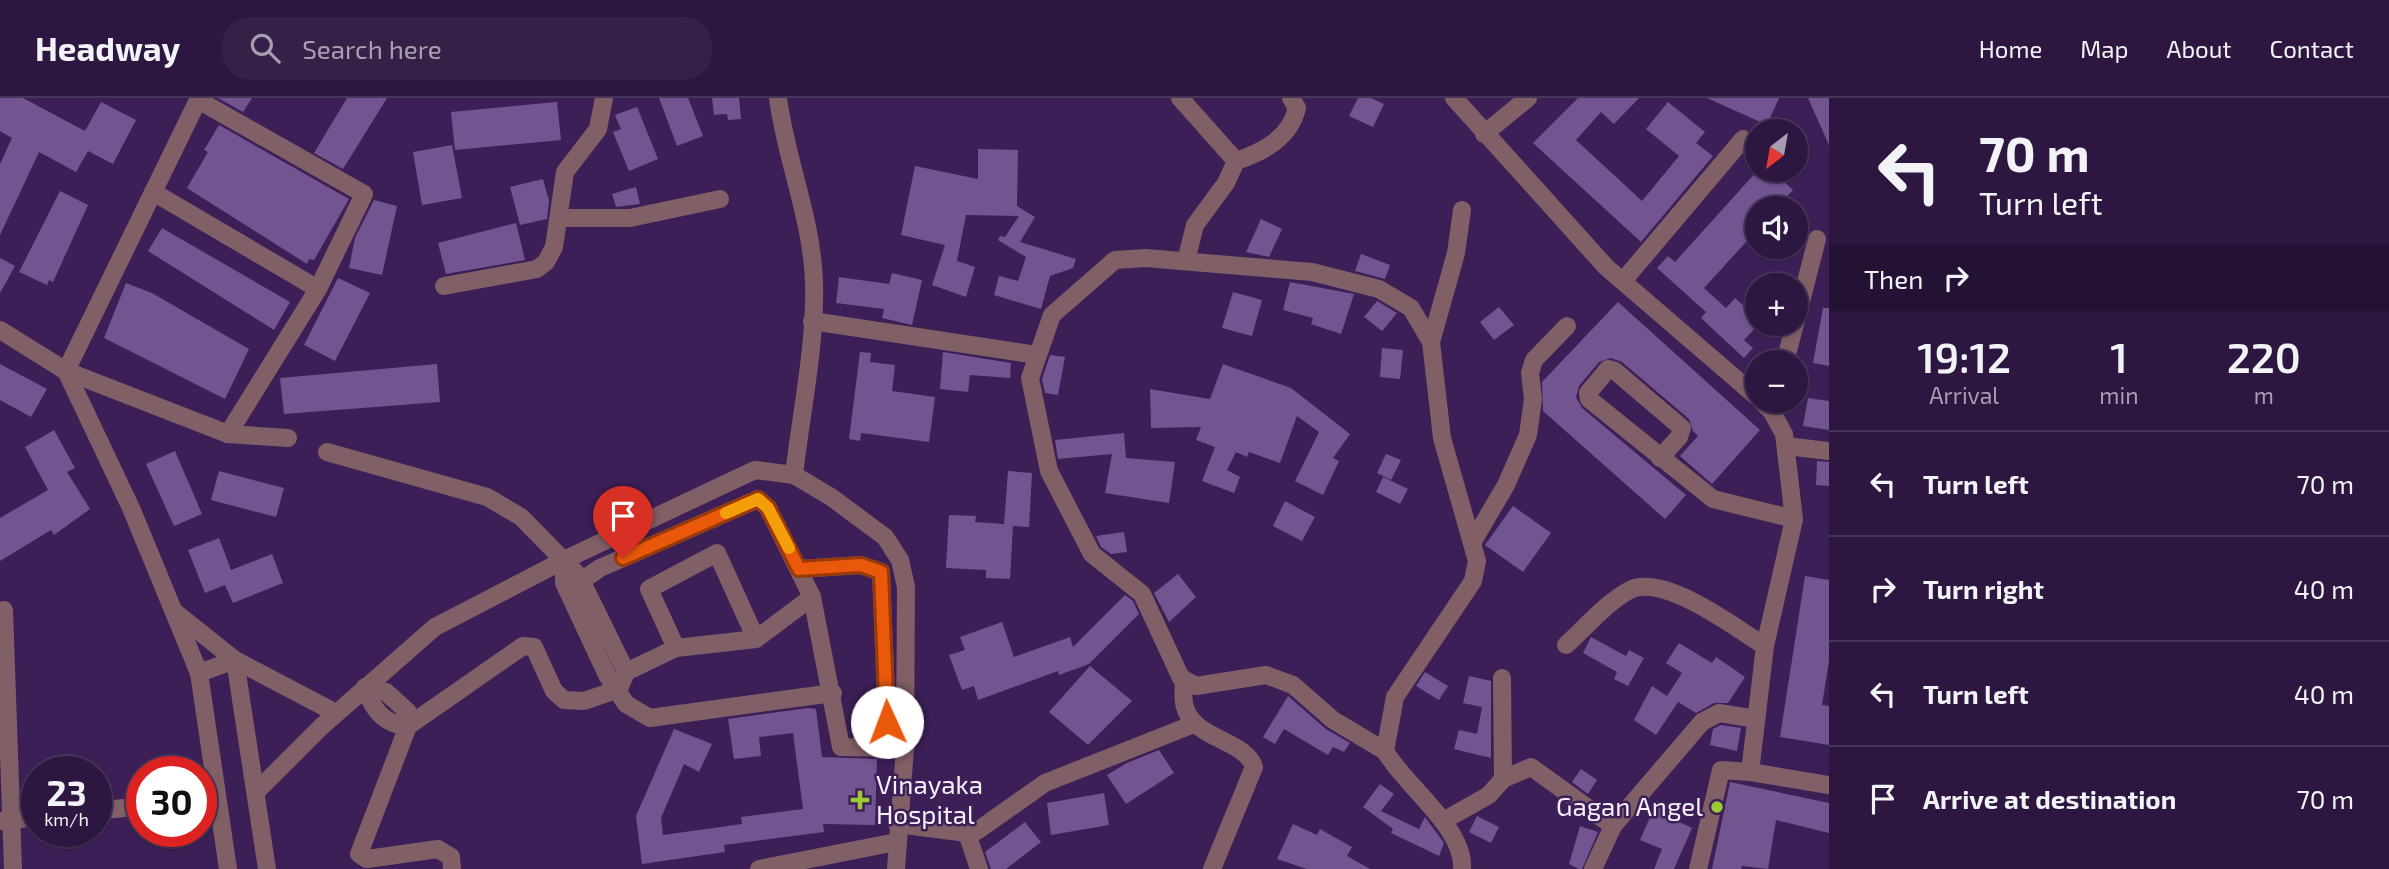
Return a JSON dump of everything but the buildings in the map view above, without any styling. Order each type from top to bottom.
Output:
[{"type":"street","points":[[444,286],[537,269],[546,262],[554,247],[565,172],[598,129],[604,98]]},
{"type":"street","points":[[778,98],[783,131],[803,206],[814,281],[812,321],[794,475]]},
{"type":"street","points":[[1180,98],[1236,161]]},
{"type":"street","points":[[1186,261],[1195,225],[1226,183],[1236,161],[1270,147],[1294,121],[1297,108],[1291,98]]},
{"type":"street","points":[[1454,98],[1484,134],[1623,281],[1745,387]]},
{"type":"street","points":[[1484,134],[1528,98]]},
{"type":"street","points":[[66,371],[199,99],[364,194],[318,289],[228,434]]},
{"type":"street","points":[[1623,281],[1743,139]]},
{"type":"street","points":[[153,192],[318,289]]},
{"type":"street","points":[[559,218],[630,218],[720,199]]},
{"type":"street","points":[[1385,751],[1395,696],[1473,581],[1477,561],[1442,438],[1431,342],[1456,253],[1462,209]]},
{"type":"street","points":[[1808,273],[1817,239]]},
{"type":"street","points":[[1212,869],[1254,766],[1245,755],[1194,724],[1185,708],[1184,679],[1142,594],[1093,554],[1049,471],[1030,378],[1052,315],[1115,260],[1146,258],[1312,272],[1379,289],[1411,308],[1431,342]]},
{"type":"street","points":[[812,321],[1037,355]]},
{"type":"street","points":[[1472,543],[1506,485],[1525,445],[1533,399],[1530,373],[1534,360],[1567,326]]},
{"type":"street","points":[[0,330],[66,371],[228,434],[288,438]]},
{"type":"street","points":[[1660,458],[1682,433],[1682,428],[1615,371],[1608,369],[1588,393],[1589,400],[1660,458],[1713,499],[1794,519]]},
{"type":"street","points":[[66,371],[131,508],[199,673],[206,756]]},
{"type":"street","points":[[1749,772],[1765,646],[1794,519],[1784,434],[1774,413]]},
{"type":"street","points":[[1786,446],[1829,451]]},
{"type":"street","points":[[327,452],[487,498],[521,517],[564,559],[582,581],[626,671]]},
{"type":"street","points":[[256,792],[336,713],[435,627],[564,559],[755,470],[794,475],[885,537],[900,560],[906,587],[897,747],[896,869]]},
{"type":"street","points":[[582,581],[600,568],[758,499],[768,508],[812,597],[833,693],[841,747],[897,747]]},
{"type":"street","points":[[676,648],[649,589],[718,553],[756,639]]},
{"type":"street","points":[[564,559],[564,583],[607,675],[619,689],[626,704],[650,718],[833,693]]},
{"type":"street","points":[[799,569],[861,565],[881,572],[897,747]]},
{"type":"street","points":[[1566,645],[1628,590],[1653,586],[1674,592],[1765,646]]},
{"type":"street","points":[[452,869],[451,857],[438,849],[367,859],[359,854],[408,726],[515,650],[528,645],[534,647],[554,691],[564,701],[584,701],[619,689],[626,671],[676,648],[756,639],[812,597]]},
{"type":"street","points":[[4,610],[6,820],[13,869]]},
{"type":"street","points":[[176,613],[235,660],[336,713]]},
{"type":"street","points":[[199,673],[235,660]]},
{"type":"street","points":[[235,660],[267,869]]},
{"type":"street","points":[[1184,679],[1196,686],[1266,675],[1293,685],[1333,720],[1385,751],[1396,771],[1443,821],[1463,855],[1462,869]]},
{"type":"street","points":[[1502,678],[1503,779]]},
{"type":"street","points":[[365,687],[371,708],[394,726],[408,726]]},
{"type":"street","points":[[1593,869],[1612,826],[1702,722],[1719,713],[1756,719]]},
{"type":"street","points":[[759,869],[897,833],[976,831],[1045,783],[1194,724]]},
{"type":"street","points":[[1443,821],[1489,795],[1503,779],[1531,767],[1612,826]]},
{"type":"street","points":[[1698,869],[1721,770],[1829,785]]},
{"type":"street","points":[[217,828],[228,869]]},
{"type":"street","points":[[967,833],[979,869]]},
{"type":"slow traffic","points":[[726,513],[758,499],[768,508],[789,548]]},
{"type":"place","name":"Vinayaka Hospital","points":[[860,800]]},
{"type":"place","name":"Gagan Angel","points":[[1717,807]]},
{"type":"route","points":[[623,558],[758,499],[768,508],[799,569],[861,565],[881,572],[887,722]]}]
